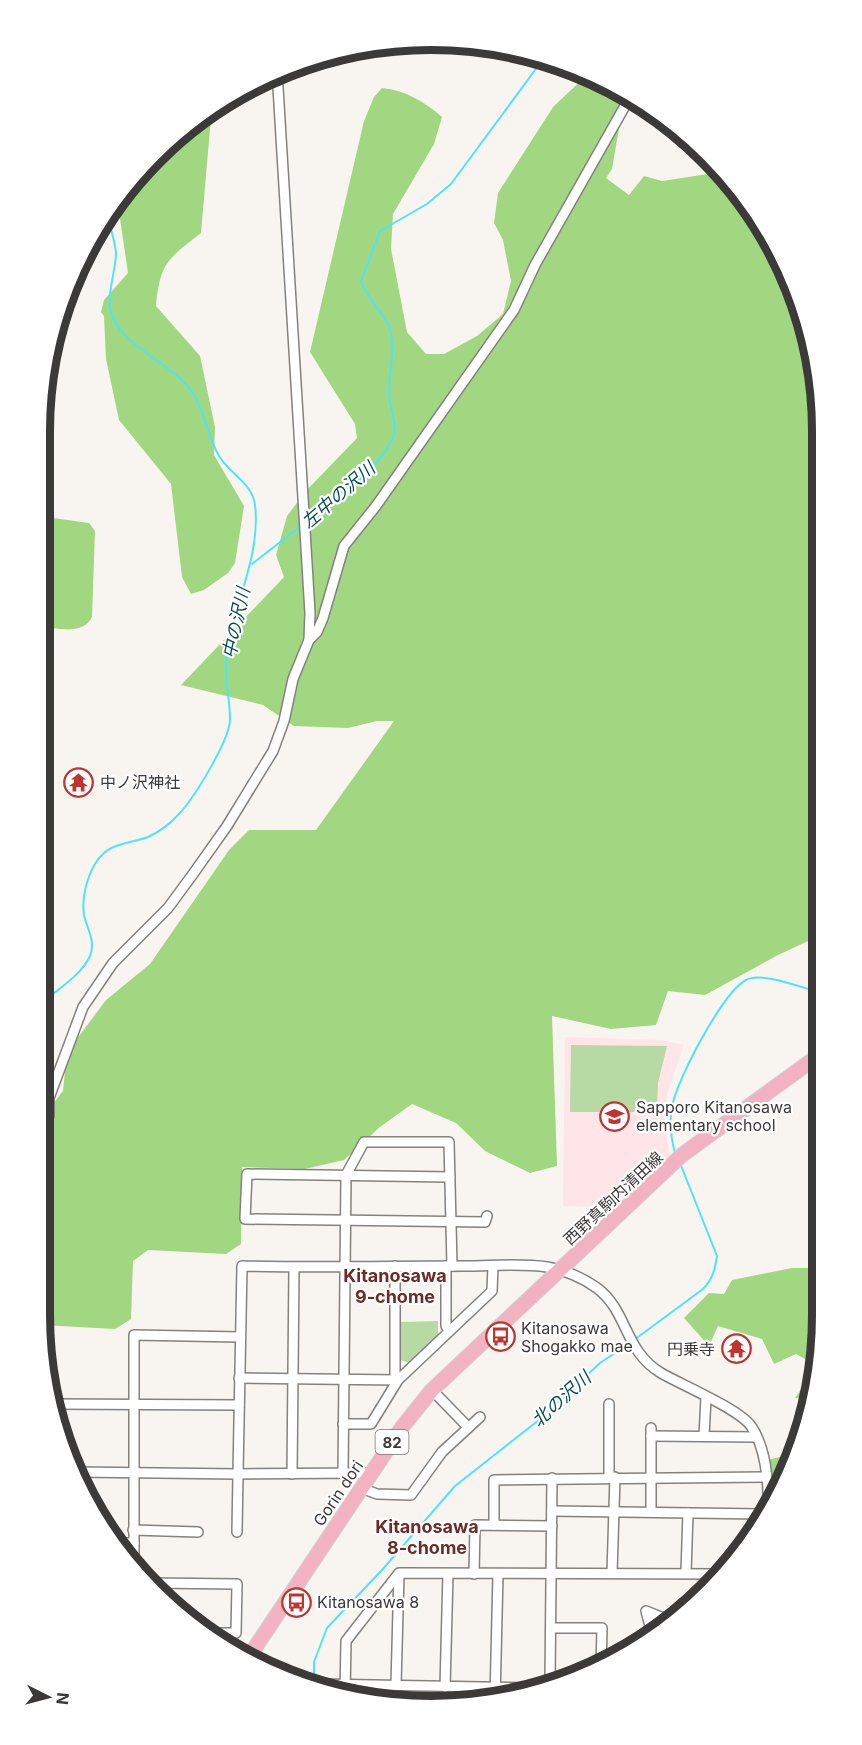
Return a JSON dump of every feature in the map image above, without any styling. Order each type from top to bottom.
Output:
[{"type":"main road","name":"西野真駒内清田線","points":[[571,1260],[682,1155],[812,1060]]},
{"type":"main road","name":"Gorin dori","points":[[253,1651],[403,1426],[432,1390],[571,1260]]},
{"type":"street","points":[[50,1095],[83,1007],[113,963],[168,908],[227,826],[273,751],[284,721],[293,679],[309,640],[310,613],[278,82]]},
{"type":"street","points":[[309,640],[317,632],[344,546],[376,506],[514,310],[535,265],[626,104]]},
{"type":"street","points":[[343,1473],[346,1175],[364,1142],[449,1142],[451,1220],[446,1326],[449,1331]]},
{"type":"street","points":[[450,1177],[247,1174],[245,1219],[485,1222],[487,1216]]},
{"type":"street","points":[[237,1532],[243,1266],[346,1269],[395,1266],[493,1266],[546,1267],[561,1271],[598,1289],[614,1307],[635,1350],[659,1371],[738,1414],[750,1425],[756,1437],[768,1492]]},
{"type":"street","points":[[395,1266],[395,1374],[398,1380]]},
{"type":"street","points":[[343,1424],[371,1424],[398,1380],[492,1291],[493,1266]]},
{"type":"street","points":[[292,1474],[294,1268]]},
{"type":"street","points":[[134,1554],[132,1473],[134,1335],[240,1337]]},
{"type":"street","points":[[239,1378],[398,1380]]},
{"type":"street","points":[[432,1390],[468,1426]]},
{"type":"street","points":[[704,1436],[706,1398]]},
{"type":"street","points":[[60,1404],[239,1405]]},
{"type":"street","points":[[609,1404],[614,1512],[612,1573]]},
{"type":"street","points":[[361,1488],[377,1494],[411,1495],[442,1452],[480,1417]]},
{"type":"street","points":[[651,1512],[651,1432],[756,1437]]},
{"type":"street","points":[[84,1472],[365,1473],[369,1476]]},
{"type":"street","points":[[494,1525],[494,1480],[652,1476],[766,1477]]},
{"type":"street","points":[[550,1676],[552,1478]]},
{"type":"street","points":[[552,1511],[755,1514]]},
{"type":"street","points":[[686,1573],[688,1513]]},
{"type":"street","points":[[474,1574],[476,1525],[552,1526]]},
{"type":"street","points":[[133,1530],[198,1532]]},
{"type":"street","points":[[126,1543],[134,1543]]},
{"type":"street","points":[[399,1573],[711,1574]]},
{"type":"street","points":[[396,1685],[399,1573]]},
{"type":"street","points":[[345,1686],[346,1641],[399,1573]]},
{"type":"street","points":[[446,1687],[448,1574]]},
{"type":"street","points":[[495,1687],[498,1574]]},
{"type":"street","points":[[160,1583],[237,1584],[236,1633],[222,1633]]},
{"type":"street","points":[[650,1626],[646,1611],[663,1617]]},
{"type":"street","points":[[551,1628],[602,1628],[601,1655]]},
{"type":"street","points":[[357,1688],[396,1685],[508,1687]]},
{"type":"shaded area","name":"Sapporo Kitanosawa elementary school","points":[[565,1037],[661,1040],[684,1045],[667,1094],[664,1125],[671,1157],[612,1207],[563,1206]]},
{"type":"green space","points":[[581,81],[624,102],[612,169],[606,178],[629,195],[644,176],[662,181],[713,173],[734,199],[761,240],[783,285],[800,332],[812,406],[812,939],[705,995],[668,991],[656,1025],[611,1029],[552,1016],[557,1166],[530,1173],[485,1151],[456,1123],[412,1104],[380,1127],[344,1160],[305,1169],[242,1167],[241,1244],[226,1254],[148,1250],[133,1261],[131,1319],[115,1329],[50,1325],[50,1108],[63,1091],[67,1052],[106,1000],[150,964],[229,850],[249,830],[316,830],[394,721],[377,721],[348,728],[294,726],[263,705],[181,685],[284,577],[276,555],[287,516],[306,491],[357,438],[355,424],[310,352],[364,121],[374,97],[382,88],[407,94],[429,106],[442,117],[434,144],[393,214],[391,249],[407,332],[426,354],[444,354],[477,336],[503,314],[511,281],[503,240],[494,223],[498,193],[553,107]]},
{"type":"green space","points":[[211,120],[201,233],[173,256],[163,270],[156,306],[200,356],[215,427],[214,455],[244,506],[235,563],[228,573],[204,590],[191,594],[182,577],[171,484],[119,420],[106,359],[104,316],[101,312],[104,300],[128,273],[119,212],[161,161]]},
{"type":"green space","points":[[50,518],[89,523],[95,531],[92,617],[82,627],[50,628]]},
{"type":"green space","points":[[571,1045],[667,1046],[658,1083],[657,1106],[648,1112],[570,1112]]},
{"type":"green space","points":[[792,1268],[812,1268],[812,1339],[809,1362],[796,1354],[774,1364],[762,1339],[718,1326],[709,1346],[684,1318],[709,1293],[724,1294],[732,1280]]},
{"type":"green space","points":[[438,1321],[438,1335],[409,1363],[401,1360],[400,1322]]},
{"type":"green space","points":[[806,1382],[803,1398],[795,1398]]},
{"type":"green space","points":[[785,1456],[773,1482],[767,1460]]},
{"type":"waterway","name":"左中の沢川","points":[[307,522],[370,469],[381,457],[394,434],[389,393],[392,337],[384,316],[361,282],[380,231],[427,204],[451,184],[539,65]]},
{"type":"waterway","name":"中の沢川","points":[[50,996],[74,977],[86,963],[92,951],[92,940],[83,907],[87,882],[94,866],[109,850],[148,837],[172,821],[202,782],[218,754],[230,719],[226,670],[230,634],[251,561],[256,524],[255,505],[250,491],[219,456],[194,395],[185,383],[134,343],[114,321],[110,301],[116,255],[110,225]]},
{"type":"waterway","name":"左中の沢川","points":[[252,564],[302,525]]},
{"type":"waterway","name":"北の沢川","points":[[675,1153],[671,1124],[675,1095],[702,1038],[725,1001],[736,988],[746,980],[753,978],[772,979],[812,990]]},
{"type":"waterway","name":"北の沢川","points":[[634,1340],[703,1289],[714,1270],[717,1256],[680,1163]]},
{"type":"waterway","name":"北の沢川","points":[[314,1677],[314,1662],[327,1628],[382,1570],[455,1486],[544,1416],[600,1363],[630,1343]]},
{"type":"place","name":"中ノ沢神社","points":[[79,782]]},
{"type":"place","name":"Sapporo Kitanosawa elementary school","points":[[615,1116]]},
{"type":"place","name":"Kitanosawa Shogakko mae","points":[[500,1337]]},
{"type":"place","name":"円乗寺","points":[[736,1349]]},
{"type":"place","name":"Kitanosawa 8","points":[[296,1602]]},
{"type":"district","name":"Kitanosawa 9-chome","points":[[395,1285]]},
{"type":"district","name":"Kitanosawa 8-chome","points":[[427,1536]]}]
